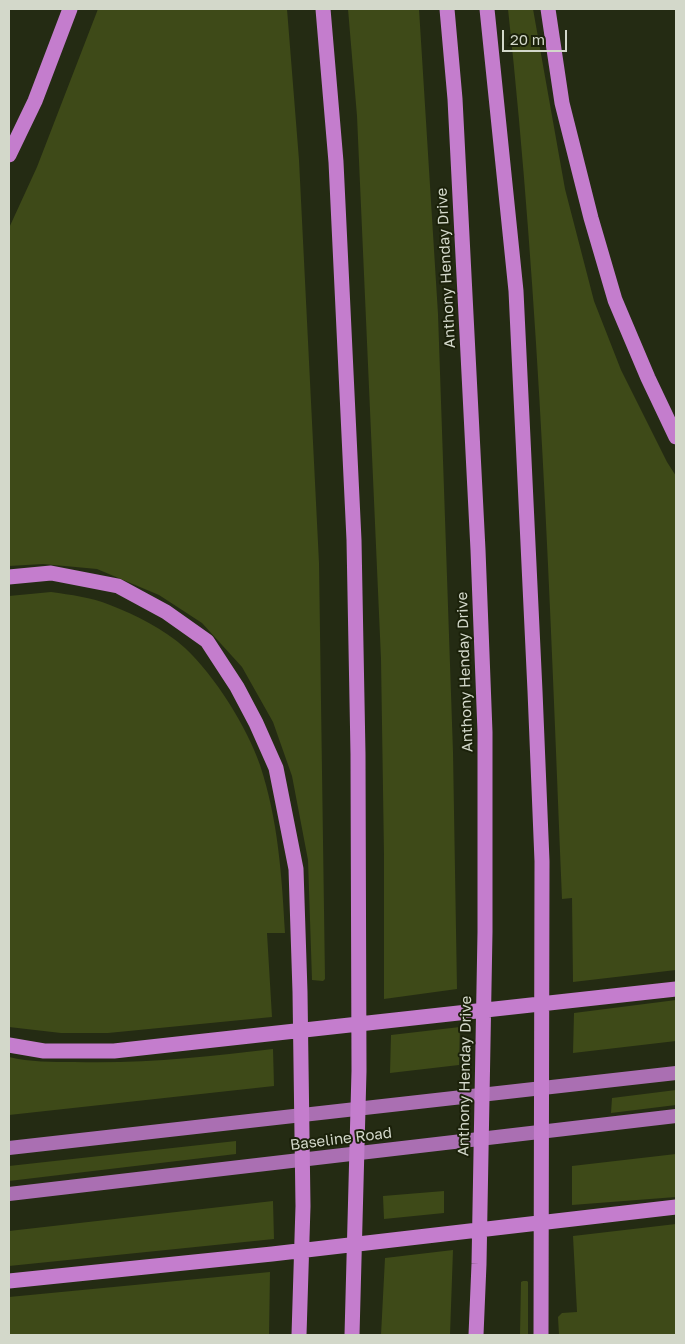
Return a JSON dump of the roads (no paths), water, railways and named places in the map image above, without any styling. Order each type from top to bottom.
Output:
[{"type":"highway","points":[[9,155],[35,101],[70,9]]},
{"type":"highway","points":[[323,9],[336,162],[354,540],[358,754],[360,1071],[352,1335]]},
{"type":"highway","name":"Anthony Henday Drive","points":[[447,9],[455,99],[478,550],[484,732],[485,942],[476,1335]]},
{"type":"highway","points":[[486,9],[516,291],[538,747],[542,861],[541,1335]]},
{"type":"highway","points":[[548,9],[562,103],[590,218],[614,300],[676,437]]},
{"type":"highway","points":[[9,577],[51,573],[118,586],[166,612],[206,641],[236,687],[256,723],[276,768],[296,869],[303,1206],[299,1335]]},
{"type":"highway","points":[[9,1045],[44,1051],[114,1051],[676,989]]},
{"type":"highway","points":[[9,1281],[272,1254],[676,1207]]},
{"type":"main road","name":"Baseline Road","points":[[9,1148],[676,1073]]},
{"type":"main road","name":"Baseline Road","points":[[9,1194],[676,1116]]}]
